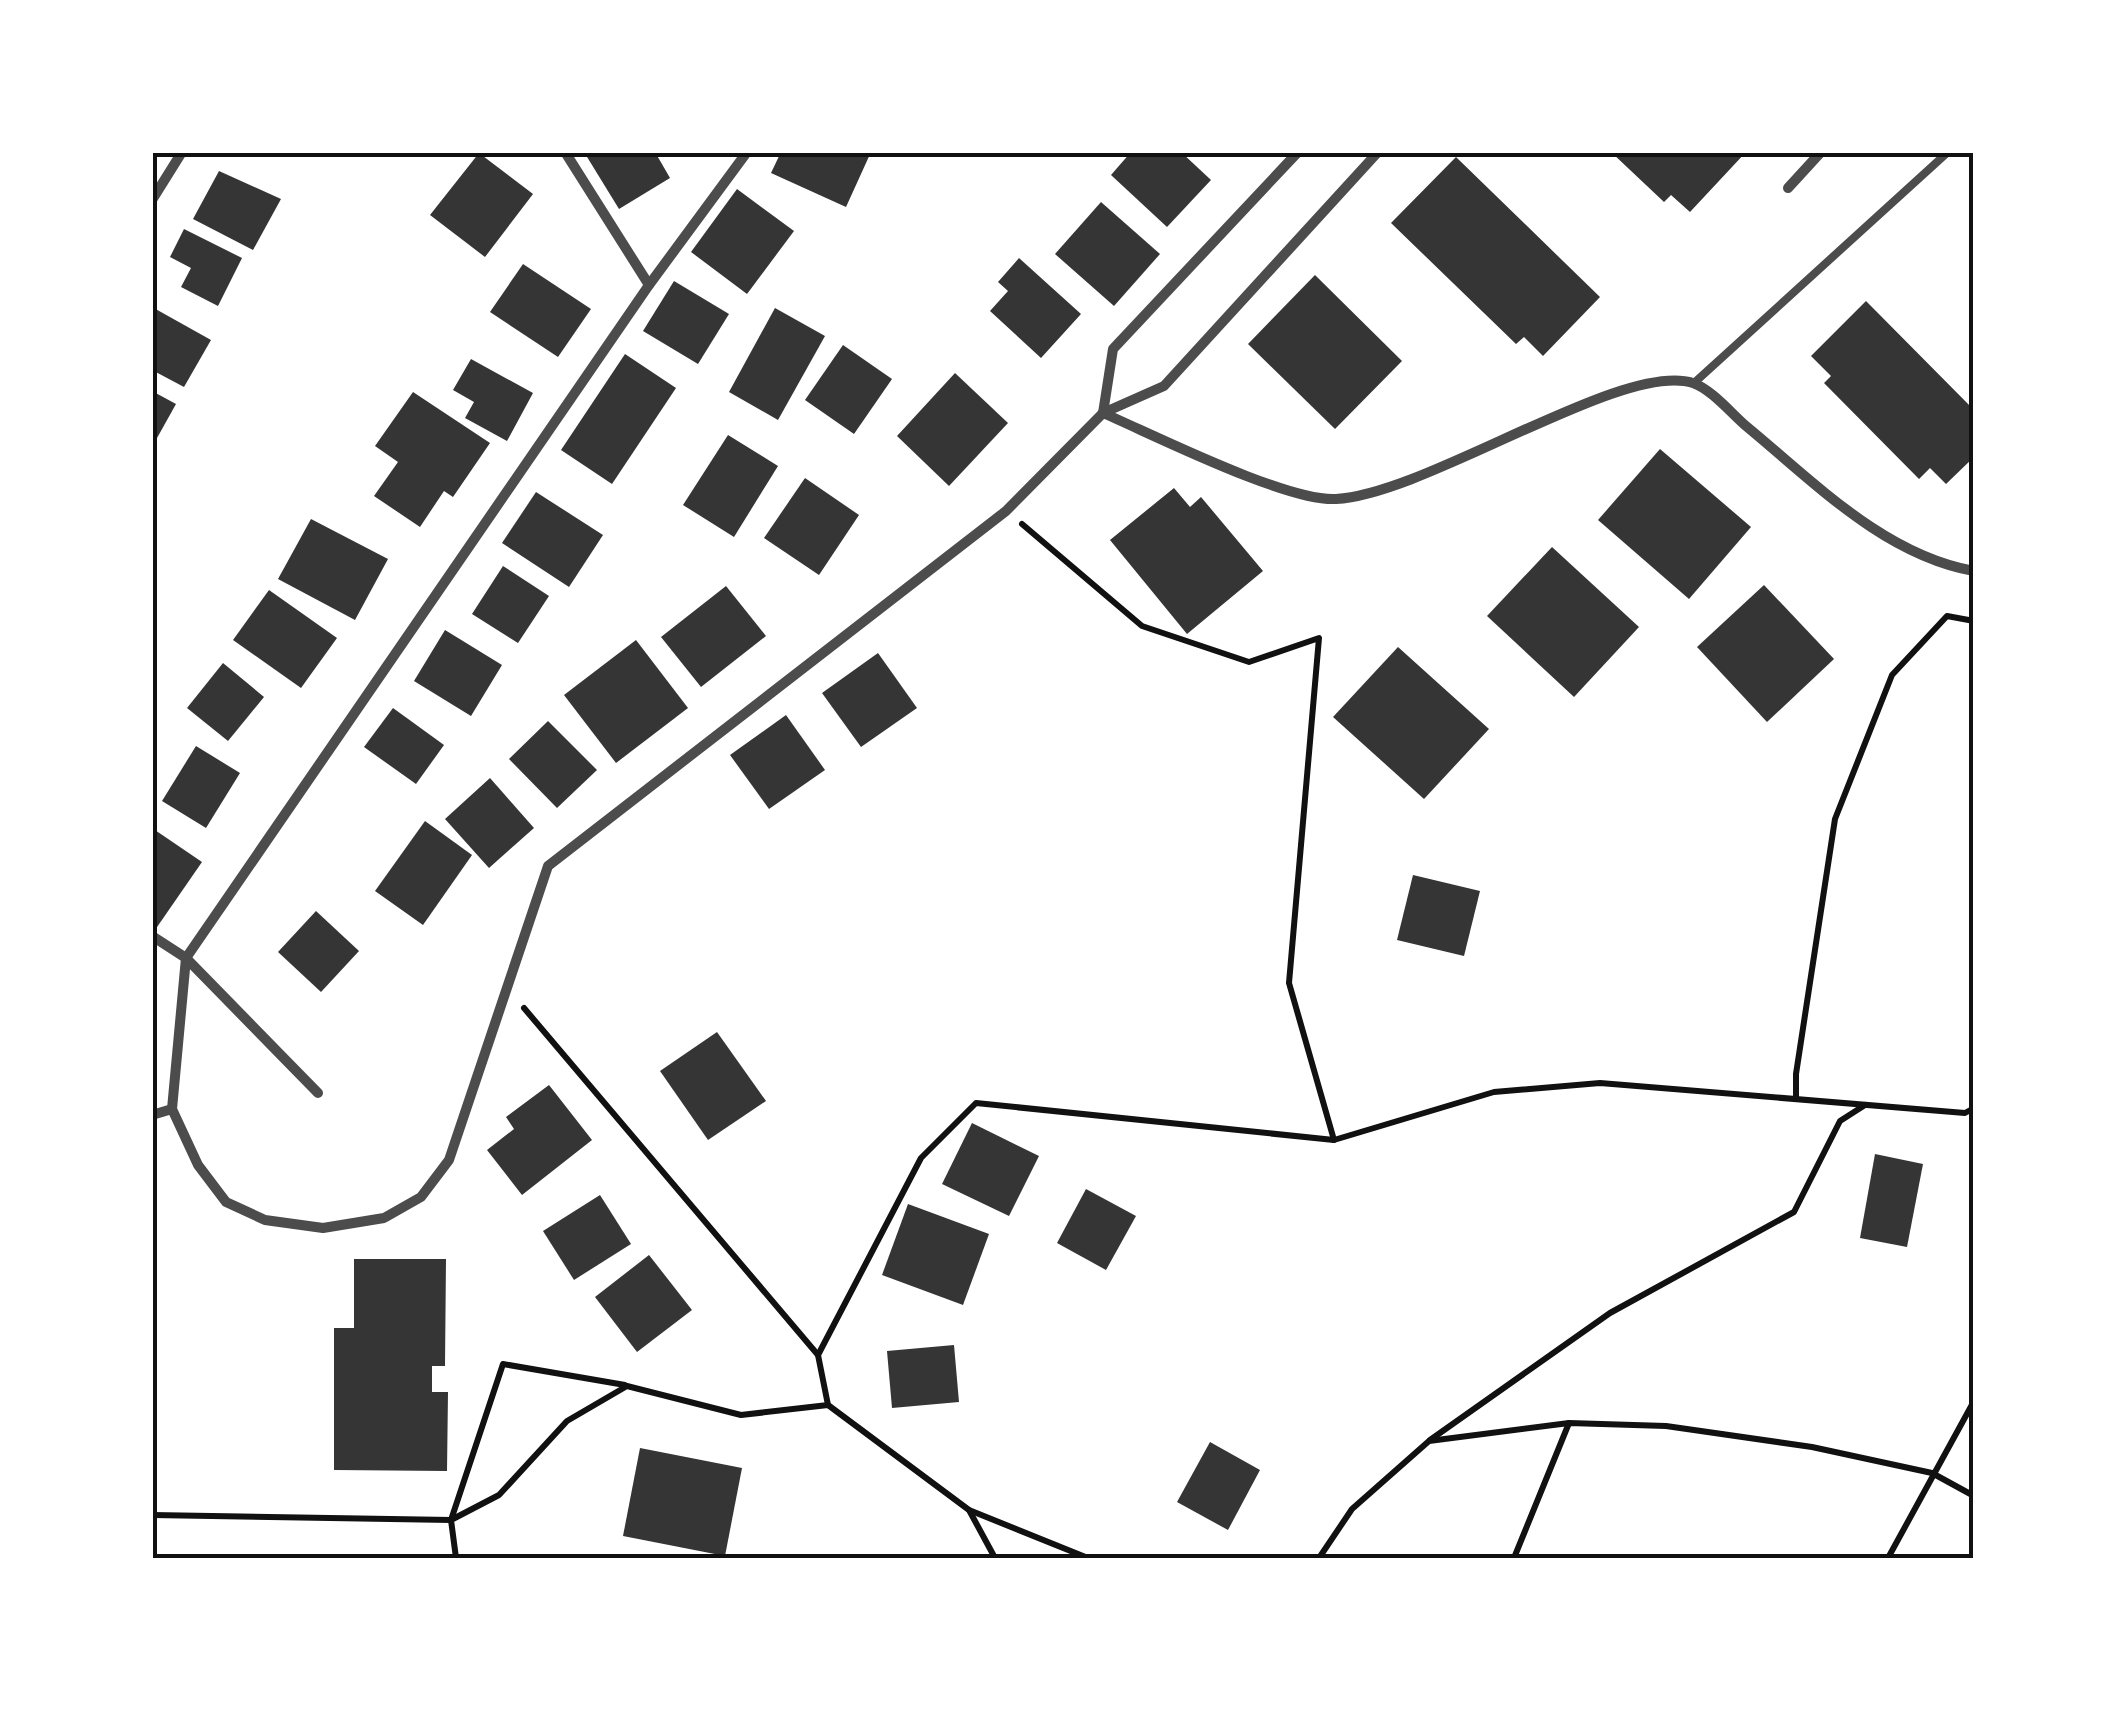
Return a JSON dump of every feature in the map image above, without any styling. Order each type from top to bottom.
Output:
[{"type":"street","points":[[152,200],[182,152]]},
{"type":"street","points":[[564,152],[649,285]]},
{"type":"street","points":[[746,152],[649,285],[186,958],[172,1109],[198,1165],[226,1202],[265,1220],[323,1228],[384,1218],[420,1197],[449,1160],[548,866],[1006,511],[1103,413],[1164,386],[1378,152]]},
{"type":"street","points":[[1103,413],[1113,350],[1298,152]]},
{"type":"street","points":[[1788,188],[1821,152]]},
{"type":"street","points":[[1103,413],[1288,491],[1334,500],[1384,490],[1641,383],[1694,383],[1867,525],[1950,567],[1974,571]]},
{"type":"street","points":[[152,936],[186,958],[318,1093]]},
{"type":"street","points":[[152,1116],[172,1109]]},
{"type":"lane","points":[[1694,383],[1948,152]]},
{"type":"path","points":[[1006,511],[1142,626],[1248,662],[1318,638],[1289,982],[1334,1140]]},
{"type":"path","points":[[1796,1097],[1796,1074],[1834,819],[1892,674],[1947,616],[1974,620]]},
{"type":"path","points":[[507,988],[818,1355],[828,1405],[969,1510],[1088,1558]]},
{"type":"path","points":[[818,1355],[921,1158],[976,1103],[1334,1140],[1494,1092],[1600,1083],[1970,1112]]},
{"type":"path","points":[[1319,1558],[1352,1509],[1430,1441],[1610,1313],[1794,1212],[1808,1192],[1840,1120],[1865,1106]]},
{"type":"path","points":[[456,1558],[451,1520],[503,1364],[626,1386],[741,1415],[828,1405]]},
{"type":"path","points":[[152,1514],[451,1520],[500,1495],[568,1421],[626,1386]]},
{"type":"path","points":[[1888,1558],[1974,1401]]},
{"type":"path","points":[[1430,1441],[1569,1422],[1685,1428],[1812,1447],[1932,1474],[1974,1496]]},
{"type":"path","points":[[1514,1558],[1569,1422]]},
{"type":"path","points":[[969,1510],[995,1558]]},
{"type":"building","points":[[584,152],[655,152],[670,178],[619,209]]},
{"type":"building","points":[[781,152],[871,152],[846,207],[771,173]]},
{"type":"building","points":[[1131,152],[1181,152],[1211,180],[1167,227],[1111,175]]},
{"type":"building","points":[[1611,152],[1746,152],[1690,212],[1671,195],[1664,202]]},
{"type":"building","points":[[479,153],[533,194],[485,257],[430,215]]},
{"type":"building","points":[[1456,157],[1600,297],[1543,356],[1524,337],[1516,344],[1391,223]]},
{"type":"building","points":[[219,171],[281,199],[253,250],[193,219]]},
{"type":"building","points":[[737,189],[794,231],[747,294],[691,252]]},
{"type":"building","points":[[1101,202],[1160,254],[1114,306],[1055,254]]},
{"type":"building","points":[[184,229],[242,258],[218,306],[181,287],[191,268],[170,257]]},
{"type":"building","points":[[1019,258],[1081,314],[1041,358],[990,311],[1008,291],[998,282]]},
{"type":"building","points":[[523,264],[591,309],[558,357],[490,312]]},
{"type":"building","points":[[1315,275],[1402,361],[1335,429],[1248,344]]},
{"type":"building","points":[[674,281],[729,314],[698,364],[643,331]]},
{"type":"building","points":[[1866,301],[1974,410],[1974,457],[1946,484],[1930,468],[1919,479],[1824,383],[1831,376],[1811,356]]},
{"type":"building","points":[[152,307],[211,340],[184,387],[152,370]]},
{"type":"building","points":[[775,308],[825,336],[778,420],[729,392]]},
{"type":"building","points":[[843,345],[892,379],[854,434],[805,400]]},
{"type":"building","points":[[625,354],[676,388],[612,484],[561,450]]},
{"type":"building","points":[[471,359],[533,393],[507,441],[465,418],[474,402],[453,390]]},
{"type":"building","points":[[955,373],[1008,423],[949,486],[897,436]]},
{"type":"building","points":[[152,391],[176,404],[152,447]]},
{"type":"building","points":[[413,392],[490,443],[453,497],[444,491],[420,527],[374,496],[398,462],[375,446]]},
{"type":"building","points":[[728,435],[778,466],[734,537],[683,505]]},
{"type":"building","points":[[1660,449],[1751,527],[1689,599],[1598,520]]},
{"type":"building","points":[[805,478],[859,515],[819,575],[764,538]]},
{"type":"building","points":[[1174,488],[1190,507],[1201,497],[1263,571],[1187,634],[1110,540]]},
{"type":"building","points":[[536,492],[603,535],[569,587],[502,543]]},
{"type":"building","points":[[311,519],[388,559],[355,620],[278,579]]},
{"type":"building","points":[[1552,547],[1639,627],[1574,697],[1487,616]]},
{"type":"building","points":[[503,566],[549,596],[518,643],[472,614]]},
{"type":"building","points":[[1764,585],[1834,659],[1767,722],[1697,647]]},
{"type":"building","points":[[726,586],[766,636],[701,687],[661,637]]},
{"type":"building","points":[[269,590],[337,638],[301,688],[233,640]]},
{"type":"building","points":[[445,630],[502,665],[471,716],[414,681]]},
{"type":"building","points":[[636,640],[688,708],[616,763],[564,695]]},
{"type":"building","points":[[1398,647],[1489,729],[1424,799],[1333,717]]},
{"type":"building","points":[[878,653],[917,708],[861,747],[822,693]]},
{"type":"building","points":[[223,663],[264,697],[228,741],[187,708]]},
{"type":"building","points":[[393,708],[444,745],[416,784],[364,747]]},
{"type":"building","points":[[786,715],[825,770],[769,809],[730,755]]},
{"type":"building","points":[[548,721],[597,770],[557,808],[509,759]]},
{"type":"building","points":[[196,746],[240,773],[206,828],[162,801]]},
{"type":"building","points":[[490,778],[534,828],[489,868],[445,819]]},
{"type":"building","points":[[425,821],[472,855],[423,925],[375,891]]},
{"type":"building","points":[[152,828],[202,862],[155,930],[152,928]]},
{"type":"building","points":[[1413,875],[1480,891],[1464,956],[1397,940]]},
{"type":"building","points":[[316,911],[359,951],[321,992],[278,952]]},
{"type":"building","points":[[717,1032],[766,1101],[708,1140],[660,1071]]},
{"type":"building","points":[[549,1085],[592,1140],[522,1195],[487,1150],[514,1129],[506,1117]]},
{"type":"building","points":[[972,1123],[1039,1156],[1009,1216],[942,1184]]},
{"type":"building","points":[[1875,1154],[1923,1164],[1907,1247],[1860,1238]]},
{"type":"building","points":[[1086,1189],[1136,1216],[1106,1270],[1057,1243]]},
{"type":"building","points":[[600,1195],[631,1244],[574,1280],[543,1231]]},
{"type":"building","points":[[908,1204],[989,1234],[963,1305],[882,1275]]},
{"type":"building","points":[[649,1255],[692,1310],[637,1352],[595,1297]]},
{"type":"building","points":[[354,1259],[446,1259],[445,1366],[432,1366],[432,1392],[448,1392],[447,1471],[334,1470],[334,1328],[354,1328]]},
{"type":"building","points":[[954,1345],[959,1402],[892,1408],[887,1351]]},
{"type":"building","points":[[1210,1442],[1260,1470],[1228,1530],[1177,1502]]},
{"type":"building","points":[[640,1448],[742,1468],[725,1556],[623,1536]]}]
